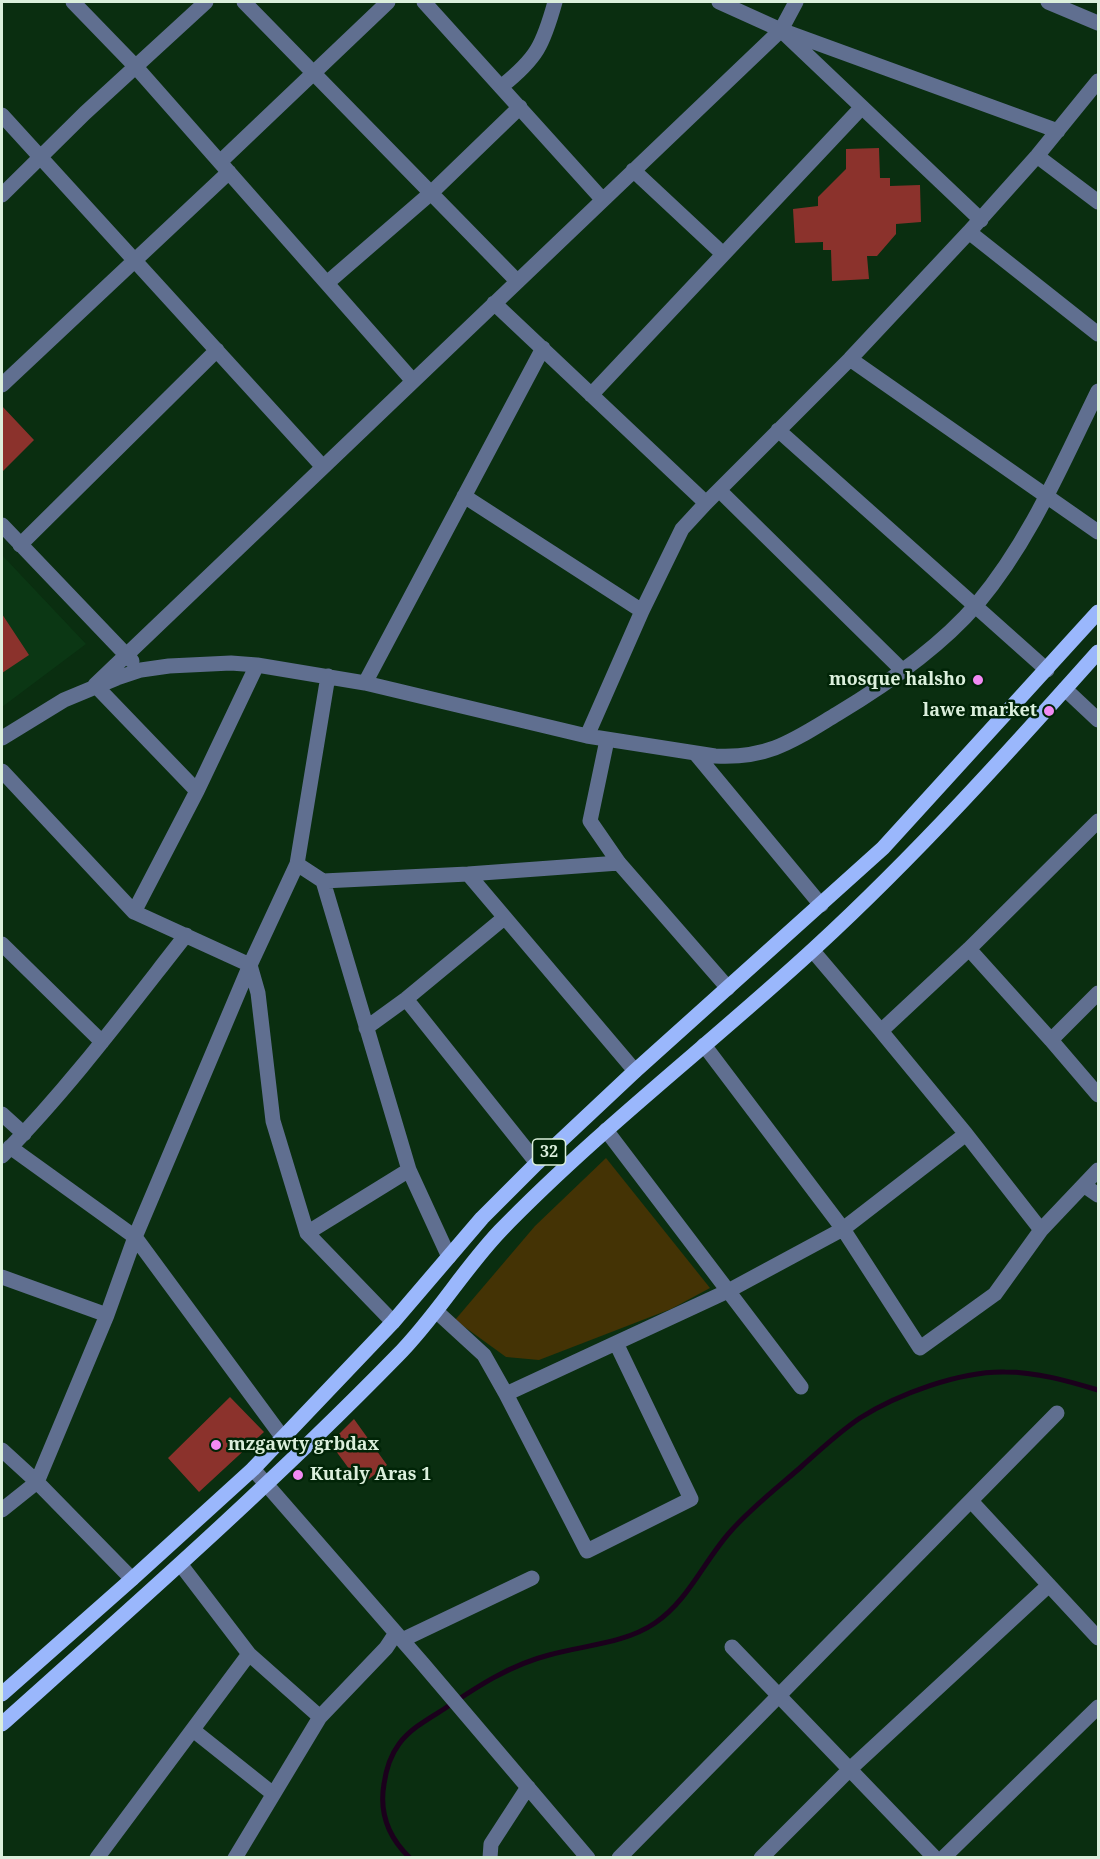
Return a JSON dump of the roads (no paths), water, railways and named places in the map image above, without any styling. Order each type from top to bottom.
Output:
[{"type":"main road","name":"32","points":[[2,1694],[132,1580],[252,1469],[393,1322],[482,1218],[537,1163],[635,1071],[883,848],[1098,612]]},
{"type":"main road","name":"32","points":[[2,1725],[267,1486],[401,1352],[499,1233],[606,1130],[813,951],[923,843],[1098,651]]},
{"type":"street","points":[[73,2],[136,67],[413,381]]},
{"type":"street","points":[[2,195],[206,2]]},
{"type":"street","points":[[244,2],[518,281]]},
{"type":"street","points":[[2,385],[135,260],[314,73],[388,2]]},
{"type":"street","points":[[424,2],[603,199]]},
{"type":"street","points":[[502,86],[527,66],[546,37],[555,2]]},
{"type":"street","points":[[719,2],[781,30],[1058,131]]},
{"type":"street","points":[[95,685],[781,30],[796,2]]},
{"type":"street","points":[[1048,2],[1098,23]]},
{"type":"street","points":[[781,30],[981,219]]},
{"type":"street","points":[[587,736],[642,611],[682,530],[706,503],[850,359],[969,232],[1037,156],[1098,81]]},
{"type":"street","points":[[591,395],[862,107]]},
{"type":"street","points":[[327,283],[431,193],[520,108]]},
{"type":"street","points":[[2,115],[323,467]]},
{"type":"street","points":[[1037,156],[1098,202]]},
{"type":"street","points":[[633,170],[723,255]]},
{"type":"street","points":[[969,232],[1098,334]]},
{"type":"street","points":[[494,303],[706,503]]},
{"type":"street","points":[[365,683],[543,348]]},
{"type":"street","points":[[20,544],[217,350]]},
{"type":"street","points":[[850,359],[1098,532]]},
{"type":"street","points":[[2,738],[63,700],[95,685],[141,670],[203,663],[257,665],[365,683],[607,740],[695,753],[741,756],[764,753],[780,747],[843,710],[902,670],[975,606],[1013,555],[1047,495],[1098,391]]},
{"type":"street","points":[[778,430],[1047,670]]},
{"type":"street","points":[[719,490],[902,670]]},
{"type":"street","points":[[464,496],[642,611]]},
{"type":"street","points":[[2,525],[141,670]]},
{"type":"street","points":[[134,912],[197,791],[257,665]]},
{"type":"street","points":[[2,1510],[37,1482],[107,1315],[135,1237],[250,965],[297,864],[328,676]]},
{"type":"street","points":[[95,685],[197,791]]},
{"type":"street","points":[[1065,689],[1098,720]]},
{"type":"street","points":[[607,740],[590,821],[619,863],[728,988]]},
{"type":"street","points":[[695,753],[821,905]]},
{"type":"street","points":[[2,771],[134,912],[250,965],[258,993],[273,1121],[307,1233],[393,1322]]},
{"type":"street","points":[[881,1031],[969,949],[1098,821]]},
{"type":"street","points":[[297,864],[323,881],[468,874],[619,863]]},
{"type":"street","points":[[468,874],[635,1071]]},
{"type":"street","points":[[323,881],[410,1170],[449,1257]]},
{"type":"street","points":[[366,1028],[406,999],[504,918]]},
{"type":"street","points":[[186,935],[102,1042],[6,1152],[135,1237],[283,1438]]},
{"type":"street","points":[[2,944],[102,1042]]},
{"type":"street","points":[[969,949],[1098,1095]]},
{"type":"street","points":[[813,951],[966,1134],[1041,1230]]},
{"type":"street","points":[[1051,1040],[1098,993]]},
{"type":"street","points":[[406,999],[537,1163]]},
{"type":"street","points":[[704,1045],[843,1229],[920,1348],[995,1294],[1041,1230],[1098,1170]]},
{"type":"street","points":[[2,1114],[24,1134]]},
{"type":"street","points":[[606,1130],[801,1387]]},
{"type":"street","points":[[506,1394],[728,1291],[843,1229],[966,1134]]},
{"type":"street","points":[[307,1233],[410,1170]]},
{"type":"street","points":[[1085,1186],[1098,1195]]},
{"type":"street","points":[[2,1277],[107,1315]]},
{"type":"street","points":[[436,1311],[484,1355],[587,1551],[691,1498],[616,1343]]},
{"type":"street","points":[[619,1857],[1057,1413]]},
{"type":"street","points":[[2,1450],[37,1482],[132,1580]]},
{"type":"street","points":[[252,1469],[588,1857]]},
{"type":"street","points":[[971,1501],[1098,1638]]},
{"type":"street","points":[[181,1565],[249,1654],[320,1717]]},
{"type":"street","points":[[236,1857],[272,1793],[320,1717],[386,1648],[399,1637],[532,1578]]},
{"type":"street","points":[[761,1857],[850,1769],[1048,1585]]},
{"type":"street","points":[[732,1647],[935,1857]]},
{"type":"street","points":[[97,1857],[249,1654]]},
{"type":"street","points":[[942,1857],[1098,1707]]},
{"type":"street","points":[[193,1730],[272,1793]]},
{"type":"street","points":[[490,1857],[491,1844],[528,1787]]},
{"type":"waterway","points":[[410,1858],[391,1833],[383,1805],[386,1774],[391,1758],[408,1734],[482,1684],[521,1664],[549,1655],[617,1640],[655,1623],[677,1604],[730,1532],[764,1498],[860,1418],[911,1393],[969,1375],[1017,1372],[1064,1380],[1098,1390]]},
{"type":"place","name":"mosque halsho","points":[[978,680]]},
{"type":"place","name":"lawe market","points":[[1049,711]]},
{"type":"place","name":"mzgawty grbdax","points":[[216,1445]]},
{"type":"place","name":"Kutaly Aras 1","points":[[298,1475]]}]
